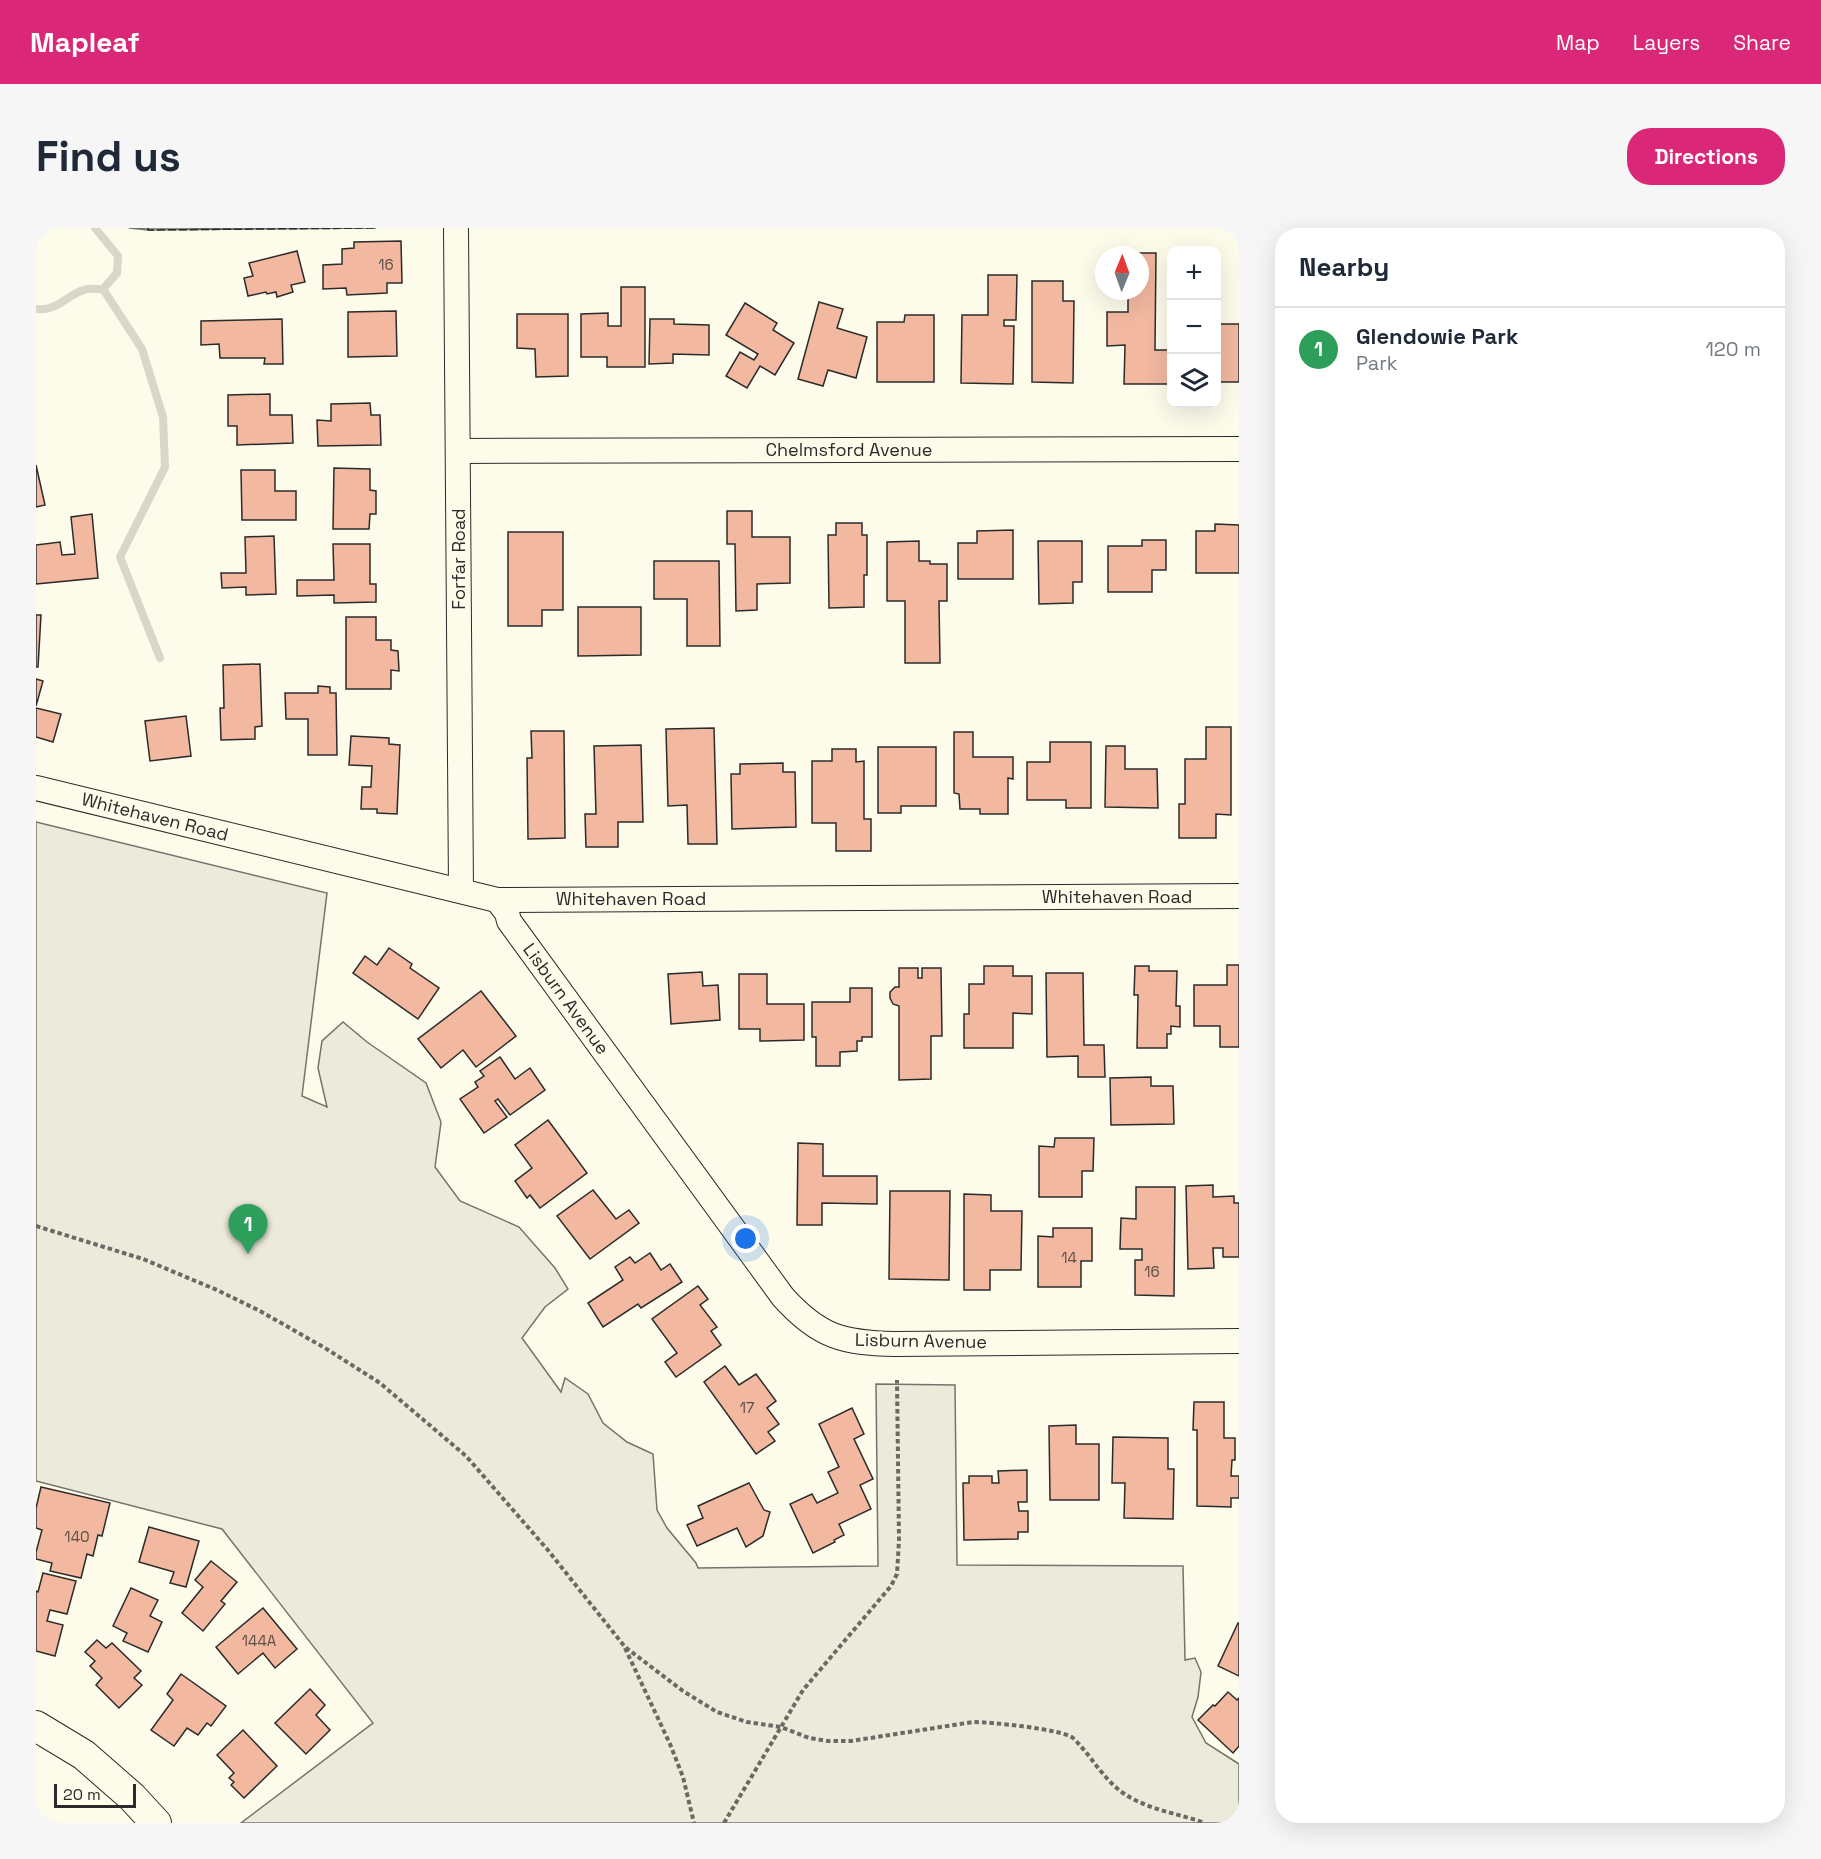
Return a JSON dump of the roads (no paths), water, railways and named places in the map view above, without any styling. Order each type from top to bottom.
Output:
[{"type":"street","name":"Forfar Road","points":[[456,228],[460,890]]},
{"type":"street","name":"Chelmsford Avenue","points":[[459,451],[1239,449]]},
{"type":"street","name":"Whitehaven Road","points":[[36,788],[497,900],[1239,896]]},
{"type":"street","name":"Lisburn Avenue","points":[[497,900],[507,913],[509,921],[783,1297],[798,1314],[818,1329],[839,1338],[865,1343],[895,1344],[1239,1341]]},
{"type":"street","points":[[36,1726],[84,1755],[132,1797],[156,1823]]},
{"type":"waterway","points":[[95,228],[118,256],[117,273],[103,289],[142,349],[163,417],[165,467],[120,557],[160,658]]},
{"type":"waterway","points":[[36,309],[50,308],[84,290],[103,289]]},
{"type":"place","name":"Glendowie Park","points":[[248,1254]]}]
